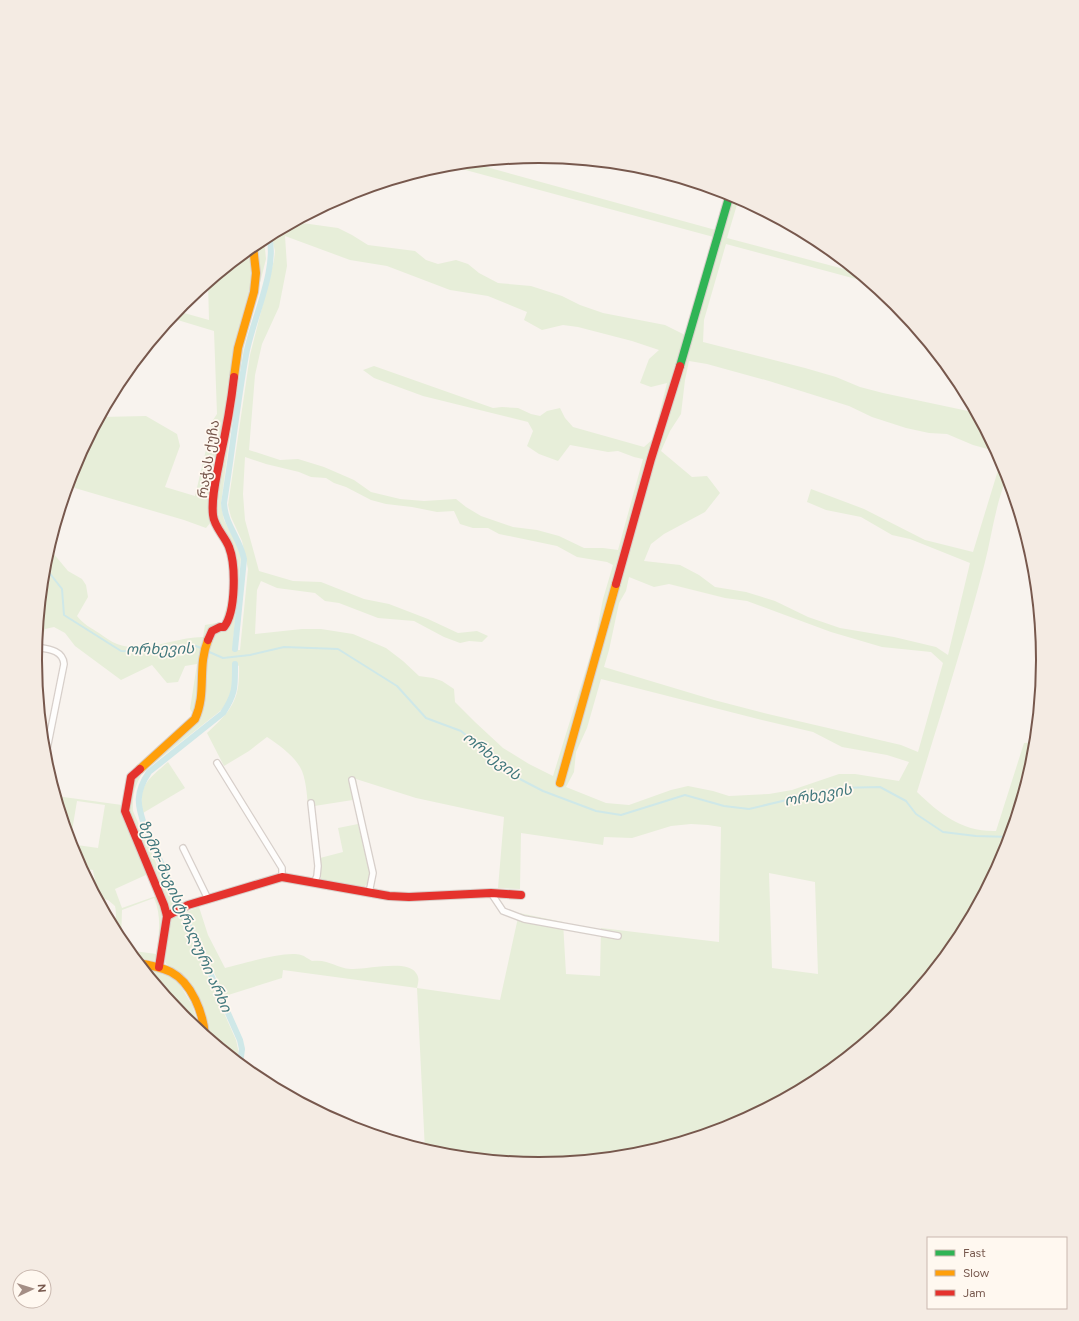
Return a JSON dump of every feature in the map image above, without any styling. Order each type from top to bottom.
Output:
[{"type":"street","points":[[560,783],[651,459],[728,200]]},
{"type":"street","name":"რაჭას ქუჩა","points":[[167,916],[164,905],[125,811],[126,796],[131,777],[195,719],[199,710],[201,699],[202,661],[205,650],[212,631],[226,625],[234,597],[233,563],[229,547],[217,527],[213,516],[214,491],[230,408],[238,348],[254,292],[256,273],[254,254]]},
{"type":"street","points":[[42,648],[54,651],[64,658],[49,740]]},
{"type":"street","points":[[217,763],[282,868],[282,877]]},
{"type":"street","points":[[352,780],[373,873],[369,892]]},
{"type":"street","points":[[311,803],[318,866],[317,876],[314,883]]},
{"type":"street","points":[[183,848],[208,899]]},
{"type":"street","points":[[159,967],[167,916],[188,905],[282,877],[369,892],[409,897],[491,893],[521,895]]},
{"type":"street","points":[[491,893],[503,911],[524,919],[618,936]]},
{"type":"street","points":[[146,965],[159,967],[172,973],[183,982],[196,1003],[205,1029]]},
{"type":"green space","points":[[484,166],[723,232],[732,202],[737,204],[727,238],[847,270],[860,280],[726,244],[704,320],[703,342],[805,368],[836,377],[860,387],[883,393],[968,411],[970,412],[990,450],[973,445],[947,434],[929,433],[906,428],[872,417],[849,406],[769,381],[707,364],[689,361],[681,414],[670,431],[661,451],[692,477],[707,476],[720,493],[705,512],[664,534],[651,544],[644,561],[680,565],[699,575],[715,587],[746,592],[775,601],[808,617],[840,628],[894,637],[936,647],[948,655],[970,563],[910,539],[892,535],[861,517],[826,510],[807,502],[811,489],[864,509],[925,540],[973,552],[998,469],[1005,484],[997,509],[987,555],[952,679],[917,792],[934,808],[962,825],[984,831],[996,831],[1024,743],[1030,743],[1020,789],[1011,820],[986,881],[970,909],[953,937],[914,989],[868,1035],[842,1055],[816,1074],[760,1107],[699,1132],[668,1141],[604,1154],[572,1157],[507,1157],[475,1154],[425,1144],[417,988],[500,1000],[519,913],[563,922],[566,974],[600,976],[601,928],[719,942],[721,827],[691,824],[671,826],[632,838],[604,837],[603,845],[521,833],[520,889],[498,888],[504,817],[416,798],[356,779],[359,799],[308,807],[305,781],[300,767],[289,754],[267,737],[249,751],[224,766],[207,733],[223,718],[233,704],[236,696],[239,666],[233,663],[233,681],[230,696],[224,708],[143,772],[135,791],[133,811],[176,908],[170,911],[128,810],[131,782],[197,721],[190,709],[197,664],[185,666],[178,682],[167,683],[152,665],[121,680],[75,646],[65,633],[54,627],[45,629],[43,638],[46,596],[54,554],[68,571],[82,579],[86,585],[88,597],[77,616],[90,628],[110,641],[128,647],[138,647],[203,637],[205,625],[222,622],[232,580],[230,563],[227,554],[211,522],[206,528],[184,520],[73,488],[93,440],[106,417],[146,416],[177,434],[180,446],[165,487],[195,496],[213,420],[217,414],[214,331],[177,320],[184,313],[209,320],[208,289],[265,246],[266,259],[244,346],[221,504],[224,520],[241,556],[233,643],[234,650],[240,650],[248,569],[242,541],[231,517],[228,505],[250,355],[274,260],[275,251],[273,241],[291,230],[303,223],[338,228],[368,245],[415,251],[426,260],[438,264],[456,260],[468,264],[479,273],[498,283],[531,286],[562,296],[580,305],[603,313],[665,325],[691,338],[721,239],[463,169]],"holes":[[[285,236],[350,260],[387,266],[450,290],[488,296],[527,312],[524,320],[542,330],[563,325],[578,327],[632,341],[659,350],[649,359],[640,383],[651,387],[667,383],[653,439],[644,447],[573,427],[565,418],[560,408],[547,411],[540,416],[518,408],[493,408],[374,366],[363,370],[374,378],[423,396],[528,422],[533,431],[527,446],[539,454],[558,461],[570,445],[608,452],[618,451],[643,459],[618,550],[584,548],[559,536],[537,530],[513,527],[481,516],[456,499],[424,501],[400,499],[371,492],[354,480],[324,467],[298,459],[280,460],[249,450],[255,375],[262,344],[279,307],[287,266]],[[245,457],[299,472],[311,477],[326,478],[371,500],[386,504],[437,512],[454,511],[460,524],[473,528],[488,528],[499,534],[557,546],[577,557],[607,562],[613,565],[603,599],[595,640],[553,776],[529,764],[503,748],[455,702],[454,689],[442,681],[419,676],[386,648],[353,634],[321,629],[302,629],[255,634],[257,590],[261,581],[277,588],[315,593],[325,601],[339,603],[378,618],[414,621],[444,637],[460,643],[469,641],[482,642],[488,636],[477,631],[458,633],[428,619],[389,604],[364,599],[321,582],[293,581],[259,571],[245,520],[243,494]],[[629,577],[654,587],[669,584],[725,598],[747,601],[831,632],[882,647],[931,652],[943,663],[918,752],[901,745],[714,700],[604,667],[619,603],[626,591]],[[601,679],[813,732],[842,747],[887,755],[909,762],[899,781],[855,774],[839,774],[792,790],[769,794],[729,796],[688,786],[671,790],[629,805],[606,803],[566,787],[574,772],[576,752],[587,728]],[[769,873],[815,882],[818,974],[772,968]]]},
{"type":"green space","points":[[168,762],[185,788],[143,813],[143,789],[150,778]]},
{"type":"green space","points":[[61,797],[122,805],[148,874],[115,889],[122,908],[156,896],[162,914],[157,962],[142,959],[136,951],[156,954],[159,919],[157,905],[154,898],[122,910],[121,929],[116,921],[115,906],[108,900],[103,899],[96,886],[93,870],[88,869],[78,845],[98,848],[105,805],[77,801],[72,831]]},
{"type":"green space","points":[[358,824],[370,874],[368,883],[364,887],[357,888],[321,881],[320,858],[343,852],[338,828]]},
{"type":"green space","points":[[199,907],[208,935],[225,968],[275,956],[294,954],[302,955],[312,961],[328,962],[351,969],[386,966],[404,967],[411,969],[416,973],[418,979],[417,988],[283,970],[282,978],[225,996],[186,912]]},
{"type":"green space","points":[[180,914],[236,1040],[238,1056],[208,1032],[204,1014],[190,982],[186,977],[165,962],[169,922]]},
{"type":"green space","points":[[149,968],[158,969],[172,977],[180,985],[192,1005],[198,1022],[165,989]]},
{"type":"waterway","name":"ზემო-მაგისტრალური არხი","points":[[235,649],[244,559],[242,551],[227,518],[224,503],[246,355],[267,279],[270,264],[270,243]]},
{"type":"waterway","name":"ორხევის","points":[[50,574],[62,589],[64,615],[121,651],[164,652],[196,646],[203,649]]},
{"type":"waterway","name":"ორხევის","points":[[207,651],[223,658],[250,655],[284,647],[338,649],[397,686],[426,718],[461,731],[516,777],[543,791],[596,811],[621,815],[685,795],[724,806],[749,809],[837,788],[880,787],[906,801],[916,814],[943,832],[976,836],[1004,837]]},
{"type":"waterway","name":"ზემო-მაგისტრალური არხი","points":[[235,664],[233,695],[223,713],[149,772],[141,786],[139,793],[139,805],[145,827],[240,1040],[242,1049],[241,1058]]},
{"type":"traffic: fast","points":[[680,366],[728,200]]},
{"type":"traffic: slow","points":[[234,377],[238,348],[254,292],[256,273],[254,254]]},
{"type":"traffic: slow","points":[[560,783],[616,584]]},
{"type":"traffic: slow","points":[[140,769],[195,719],[201,699],[203,660],[208,640]]},
{"type":"traffic: slow","points":[[146,964],[167,970],[185,983],[199,1008],[204,1028]]},
{"type":"traffic: jam","points":[[616,584],[651,459],[680,366]]},
{"type":"traffic: jam","points":[[208,640],[212,631],[220,627],[224,627],[228,620],[233,600],[234,576],[231,555],[227,543],[215,524],[213,515],[213,501],[234,377]]},
{"type":"traffic: jam","points":[[140,769],[131,777],[125,811],[164,905],[167,916],[159,967]]},
{"type":"traffic: jam","points":[[167,916],[188,905],[282,877],[389,896],[409,897],[491,893],[521,895]]}]
